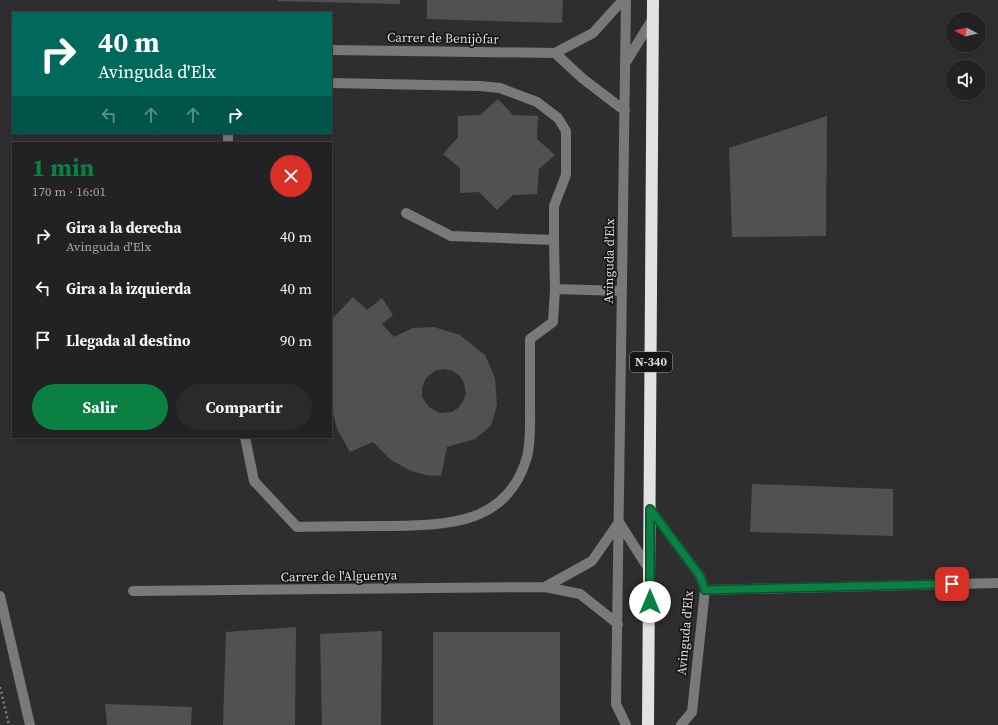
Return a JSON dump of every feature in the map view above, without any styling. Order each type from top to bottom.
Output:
[{"type":"highway","name":"N-340","points":[[648,725],[653,0]]},
{"type":"street","name":"Carrer de Benijòfar","points":[[332,50],[555,52],[593,33],[623,0]]},
{"type":"street","name":"Avinguda d'Elx","points":[[626,0],[616,704],[626,725]]},
{"type":"street","points":[[625,63],[652,20]]},
{"type":"street","points":[[555,52],[582,78],[625,111]]},
{"type":"street","points":[[245,438],[254,482],[297,527],[429,525],[451,522],[480,514],[491,508],[508,495],[520,476],[527,456],[530,433],[530,339],[553,322],[555,289],[554,206],[566,175],[566,131],[558,118],[537,102],[500,88],[480,86],[332,83]]},
{"type":"street","points":[[406,213],[451,236],[554,240]]},
{"type":"street","points":[[555,289],[622,291]]},
{"type":"street","name":"Avinguda d'Elx","points":[[650,509],[700,576],[705,590],[692,712],[681,725]]},
{"type":"street","points":[[545,587],[592,561],[619,522],[650,572]]},
{"type":"street","points":[[705,590],[998,583]]},
{"type":"street","name":"Carrer de l'Alguenya","points":[[133,591],[545,587],[580,594],[618,624]]},
{"type":"street","points":[[0,596],[30,725]]},
{"type":"path","points":[[0,687],[9,725]]},
{"type":"building","points":[[400,0],[400,4],[278,1]]},
{"type":"building","points":[[427,0],[563,0],[562,23],[427,19]]},
{"type":"building","points":[[498,99],[513,115],[538,116],[537,139],[555,155],[539,169],[537,194],[513,195],[497,210],[479,192],[460,193],[460,168],[443,154],[458,137],[458,116],[480,115]]},
{"type":"building","points":[[827,116],[826,236],[732,237],[729,148]]},
{"type":"building","points":[[353,297],[367,310],[382,298],[393,315],[382,324],[394,337],[413,328],[434,327],[460,335],[485,355],[495,378],[497,405],[491,426],[475,439],[447,447],[441,476],[426,475],[411,471],[391,460],[373,442],[350,452],[337,429],[332,410],[332,319]],"holes":[[[443,369],[453,371],[460,376],[464,383],[466,394],[458,408],[452,412],[439,413],[429,407],[422,397],[422,388],[426,378],[435,371]]]},
{"type":"building","points":[[752,484],[893,489],[893,536],[750,532]]},
{"type":"building","points":[[296,627],[295,725],[223,725],[226,632]]},
{"type":"building","points":[[382,631],[381,725],[322,725],[320,634]]},
{"type":"building","points":[[433,632],[560,632],[560,725],[433,725]]},
{"type":"building","points":[[105,704],[192,707],[191,725],[107,725]]},
{"type":"route","points":[[650,602],[650,509],[700,576],[705,590],[952,584]]}]
